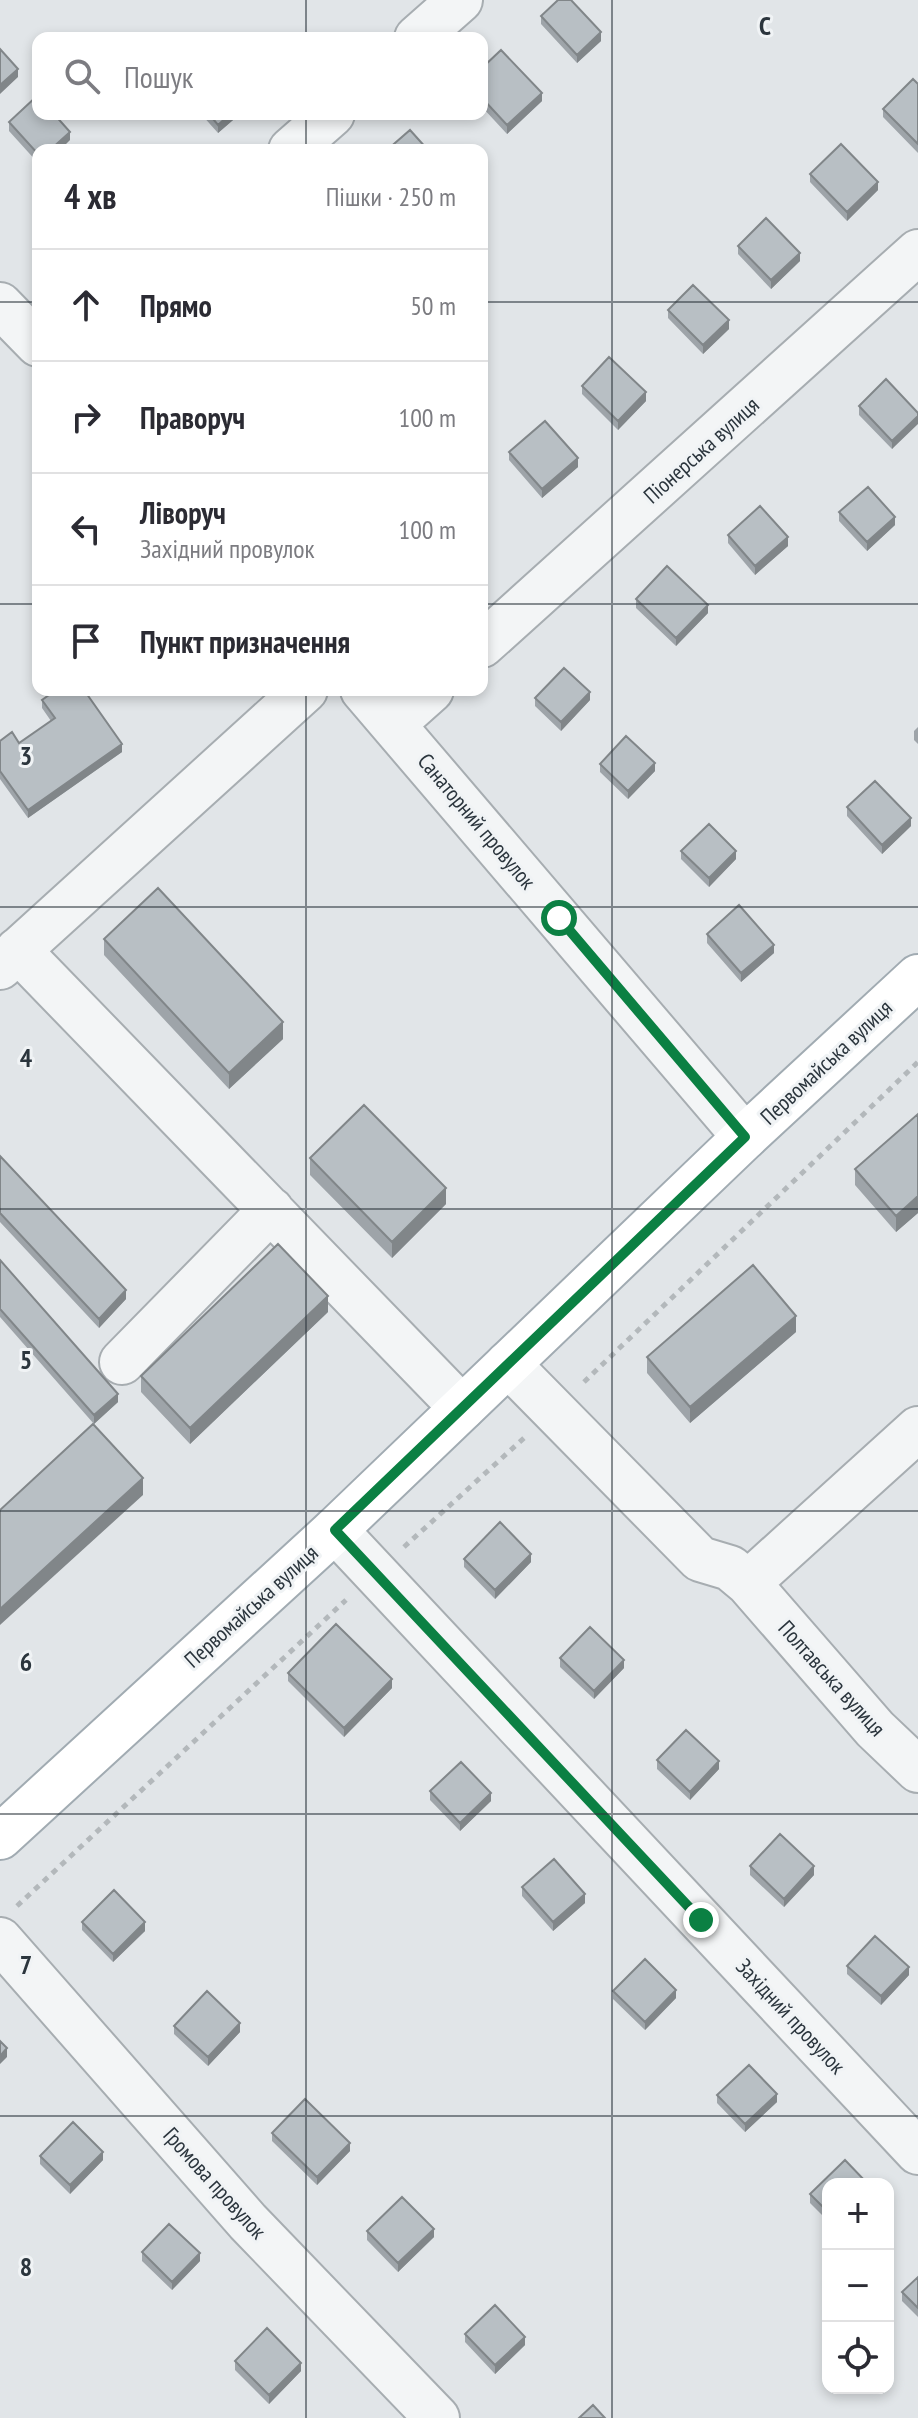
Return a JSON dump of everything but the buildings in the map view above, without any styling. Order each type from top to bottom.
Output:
[{"type":"main road","name":"Первомайська вулиця","points":[[5,1821],[335,1530],[745,1137],[918,977]]},
{"type":"street","points":[[424,32],[460,0]]},
{"type":"street","points":[[298,144],[325,120]]},
{"type":"street","name":"Піонерська вулиця","points":[[488,640],[918,252]]},
{"type":"street","points":[[0,305],[32,338]]},
{"type":"street","points":[[298,696],[9,959],[271,1210],[462,1408]]},
{"type":"street","name":"Санаторний провулок","points":[[369,696],[745,1137]]},
{"type":"street","points":[[394,723],[424,696]]},
{"type":"street","points":[[122,1362],[271,1210]]},
{"type":"street","name":"Полтавська вулиця","points":[[508,1364],[700,1559],[730,1568],[748,1583],[875,1729],[918,1770]]},
{"type":"street","points":[[748,1583],[918,1429]]},
{"type":"street","name":"Західний провулок","points":[[335,1530],[918,2152]]},
{"type":"street","name":"Громова провулок","points":[[6,1926],[248,2222],[437,2418]]},
{"type":"path","points":[[6,1926],[376,1572],[554,1410],[918,1062]]},
{"type":"route","points":[[559,918],[745,1137],[335,1530],[701,1920]]}]
